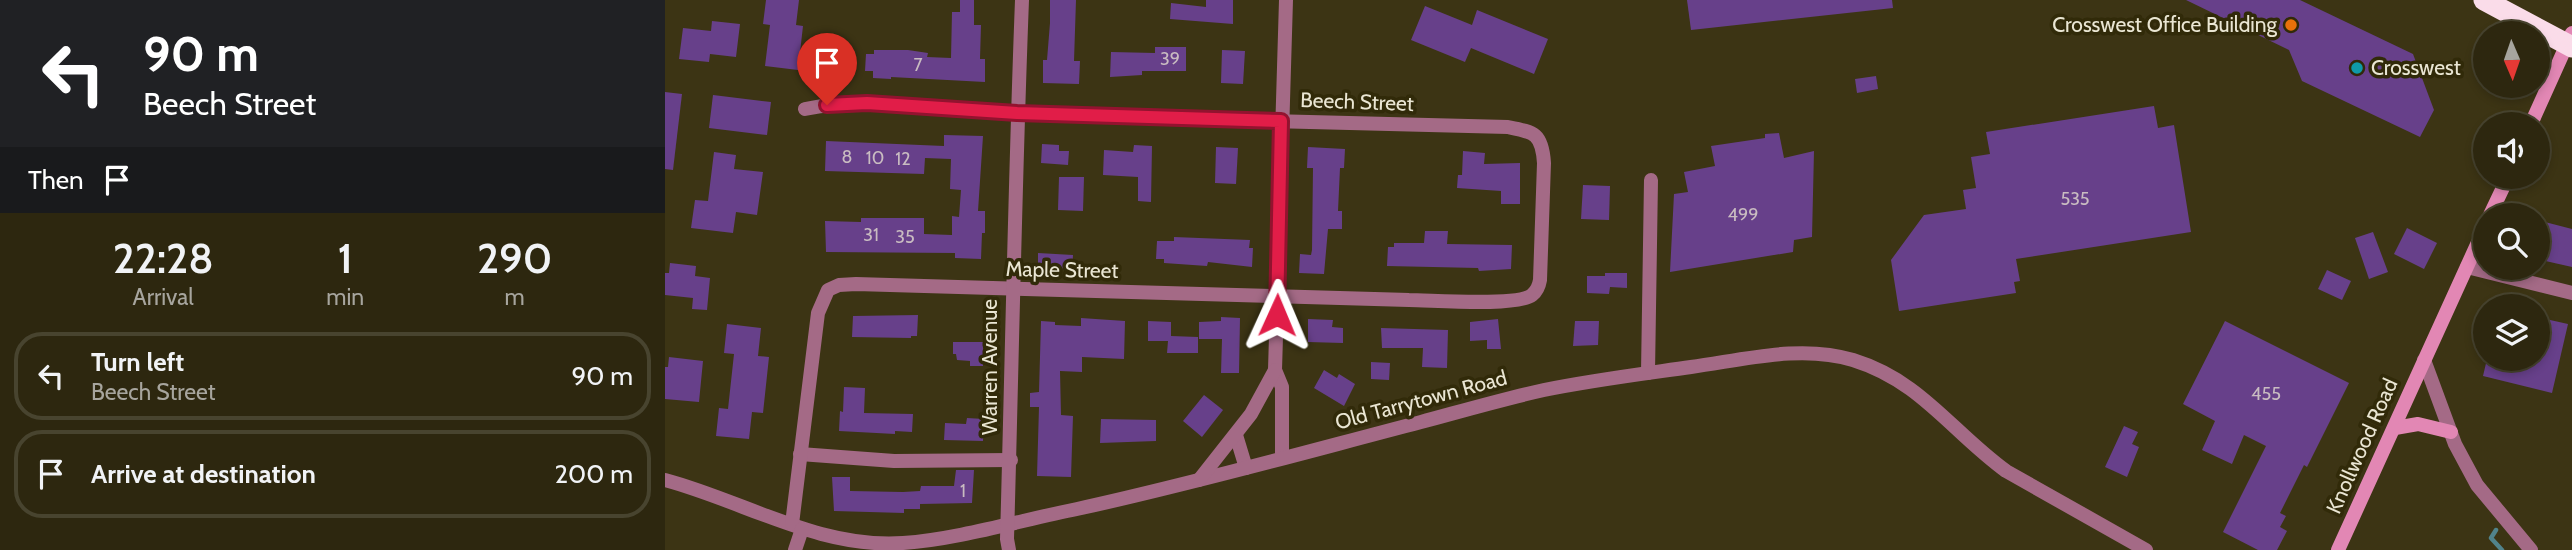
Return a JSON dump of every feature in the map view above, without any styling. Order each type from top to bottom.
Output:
[{"type":"highway","points":[[2484,0],[2570,42]]},
{"type":"main road","points":[[2537,112],[2570,42]]},
{"type":"main road","name":"Knollwood Road","points":[[2338,550],[2473,254]]},
{"type":"main road","points":[[2395,428],[2419,424],[2451,432]]},
{"type":"street","name":"Warren Avenue","points":[[1009,550],[1007,523],[1011,460],[1011,289],[1022,0]]},
{"type":"street","points":[[1282,458],[1282,387],[1275,370],[1286,0]]},
{"type":"street","name":"Beech Street","points":[[805,109],[867,103],[1017,113],[1508,127],[1531,132],[1539,138],[1544,163],[1540,281],[1533,295]]},
{"type":"street","points":[[1648,373],[1651,180]]},
{"type":"street","points":[[2467,267],[2572,293]]},
{"type":"street","name":"Maple Street","points":[[795,550],[800,454],[818,313],[828,290],[839,285],[1501,301],[1524,299],[1533,295]]},
{"type":"street","name":"Old Tarrytown Road","points":[[665,480],[708,492],[797,527],[840,539],[903,543],[1149,494],[1542,390],[1761,357],[1826,354],[1870,366],[1905,383],[1929,401],[1988,458],[2006,471],[2146,550]]},
{"type":"street","name":"Knollwood Road","points":[[2424,360],[2451,432],[2477,485],[2531,550]]},
{"type":"street","points":[[1199,480],[1251,414],[1275,370]]},
{"type":"street","points":[[1236,435],[1246,468]]},
{"type":"street","points":[[800,454],[894,461],[1011,460]]},
{"type":"building","points":[[766,0],[799,0],[796,25],[803,26],[798,70],[765,66],[770,25],[763,24]]},
{"type":"building","points":[[960,0],[974,0],[974,25],[981,25],[980,59],[985,59],[985,82],[873,78],[873,71],[865,71],[866,54],[874,54],[874,50],[908,50],[928,53],[927,57],[951,58],[952,12],[960,12]]},
{"type":"building","points":[[1050,0],[1076,0],[1074,61],[1080,61],[1079,84],[1043,83]]},
{"type":"building","points":[[1206,0],[1233,0],[1233,24],[1170,19],[1171,3],[1206,7]]},
{"type":"building","points":[[1687,0],[1892,0],[1893,8],[1691,30]]},
{"type":"building","name":"Crosswest","points":[[2186,0],[2300,0],[2413,54],[2434,110],[2420,137],[2302,81],[2289,50]]},
{"type":"building","points":[[1425,6],[1472,25],[1477,10],[1548,39],[1534,74],[1471,48],[1465,62],[1411,40]]},
{"type":"building","points":[[712,21],[740,24],[736,57],[710,54],[709,62],[679,59],[683,28],[711,31]]},
{"type":"building","points":[[1155,47],[1186,47],[1186,71],[1142,71],[1142,75],[1110,77],[1111,52],[1155,53]]},
{"type":"building","points":[[1222,50],[1245,51],[1243,84],[1221,83]]},
{"type":"building","points":[[1876,76],[1878,89],[1857,93],[1855,79]]},
{"type":"building","points":[[665,92],[682,94],[673,170],[665,169]]},
{"type":"building","points":[[713,95],[771,102],[767,135],[709,128]]},
{"type":"building","points":[[2154,106],[2158,128],[2174,125],[2191,232],[2016,259],[2020,281],[2014,282],[2016,293],[1899,311],[1891,260],[1924,215],[1966,209],[1963,190],[1976,188],[1971,157],[1990,154],[1986,132]]},
{"type":"building","points":[[1779,133],[1784,158],[1814,151],[1812,237],[1794,240],[1793,252],[1670,272],[1674,194],[1688,192],[1684,172],[1715,166],[1711,146],[1765,138],[1765,134]]},
{"type":"building","points":[[944,135],[983,136],[978,211],[985,211],[981,259],[955,258],[955,253],[826,252],[825,221],[924,218],[924,234],[952,235],[952,216],[959,217],[961,190],[950,189],[951,159],[925,158],[924,174],[825,171],[826,141],[944,146]]},
{"type":"building","points":[[1042,144],[1059,145],[1059,151],[1069,151],[1068,165],[1041,163]]},
{"type":"building","points":[[1134,145],[1152,146],[1151,202],[1138,201],[1138,177],[1103,175],[1104,150],[1133,152]]},
{"type":"building","points":[[1216,147],[1238,148],[1236,184],[1215,183]]},
{"type":"building","points":[[1308,147],[1345,149],[1344,168],[1340,168],[1338,211],[1342,211],[1342,229],[1328,229],[1324,274],[1299,273],[1300,254],[1311,255],[1312,250],[1313,168],[1307,168]]},
{"type":"building","points":[[1463,151],[1485,153],[1484,164],[1520,163],[1520,204],[1501,204],[1501,191],[1457,188],[1458,175],[1462,175]]},
{"type":"building","points":[[714,152],[736,155],[734,169],[763,172],[757,215],[736,212],[733,233],[691,228],[695,200],[708,201]]},
{"type":"building","points":[[1059,177],[1084,177],[1083,211],[1058,210]]},
{"type":"building","points":[[1583,185],[1610,186],[1609,220],[1581,219]]},
{"type":"building","points":[[2550,223],[2572,229],[2572,267],[2550,262]]},
{"type":"building","points":[[2407,228],[2437,243],[2424,269],[2394,254]]},
{"type":"building","points":[[1425,231],[1448,231],[1447,244],[1512,245],[1511,269],[1479,271],[1478,268],[1387,266],[1388,247],[1394,247],[1394,243],[1424,243]]},
{"type":"building","points":[[2373,232],[2388,272],[2369,279],[2355,238]]},
{"type":"building","points":[[1174,237],[1250,240],[1249,248],[1253,248],[1252,267],[1208,262],[1207,266],[1164,263],[1164,259],[1156,259],[1157,241],[1174,241]]},
{"type":"building","points":[[1038,253],[1073,255],[1072,269],[1038,266]]},
{"type":"building","points":[[670,263],[696,266],[695,276],[710,278],[707,310],[692,309],[693,298],[665,295],[665,273],[669,273]]},
{"type":"building","points":[[2327,270],[2351,281],[2342,300],[2318,289]]},
{"type":"building","points":[[1605,273],[1627,273],[1627,288],[1610,287],[1609,294],[1587,293],[1587,276],[1605,276]]},
{"type":"building","points":[[918,315],[917,336],[911,338],[852,337],[853,316]]},
{"type":"building","points":[[1221,317],[1240,318],[1239,373],[1221,373],[1222,339],[1199,339],[1199,322],[1221,321]]},
{"type":"building","points":[[1081,318],[1125,321],[1124,359],[1082,357],[1082,372],[1060,371],[1061,415],[1073,416],[1071,477],[1037,476],[1039,407],[1030,407],[1030,393],[1039,392],[1041,321],[1055,322],[1055,325],[1081,326]]},
{"type":"building","points":[[1308,319],[1333,320],[1332,327],[1343,328],[1343,343],[1308,342]]},
{"type":"building","points":[[1498,319],[1501,349],[1487,349],[1487,340],[1470,341],[1470,322]]},
{"type":"building","points":[[2550,320],[2568,324],[2552,393],[2483,376],[2484,371],[2550,371]]},
{"type":"building","points":[[1148,321],[1171,322],[1171,336],[1198,337],[1198,353],[1167,353],[1168,341],[1148,341]]},
{"type":"building","points":[[1575,321],[1599,321],[1598,345],[1573,346]]},
{"type":"building","points":[[2225,321],[2349,383],[2307,467],[2304,465],[2280,513],[2286,516],[2280,527],[2287,531],[2277,550],[2258,550],[2223,532],[2266,446],[2244,435],[2232,464],[2202,450],[2215,421],[2183,404]]},
{"type":"building","points":[[727,324],[761,328],[758,356],[769,357],[763,413],[752,412],[749,439],[716,436],[719,408],[728,409],[734,354],[724,353]]},
{"type":"building","points":[[1381,328],[1448,330],[1447,368],[1422,367],[1423,348],[1382,348]]},
{"type":"building","points":[[953,342],[983,342],[983,366],[970,366],[970,361],[957,360],[956,354],[953,354]]},
{"type":"building","points":[[669,357],[703,361],[699,402],[665,399],[665,367],[668,367]]},
{"type":"building","points":[[1371,362],[1390,363],[1389,380],[1371,379]]},
{"type":"building","points":[[1324,370],[1337,378],[1339,374],[1355,384],[1344,406],[1314,388]]},
{"type":"building","points":[[844,387],[865,388],[864,413],[913,414],[912,432],[895,431],[895,434],[839,431]]},
{"type":"building","points":[[1204,395],[1223,410],[1202,437],[1183,421]]},
{"type":"building","points":[[967,418],[984,419],[983,441],[944,440],[945,423],[966,424]]},
{"type":"building","points":[[1101,419],[1156,420],[1156,441],[1100,443]]},
{"type":"building","points":[[2124,426],[2138,432],[2132,444],[2139,447],[2127,477],[2105,467]]},
{"type":"building","points":[[956,470],[974,470],[972,503],[920,504],[920,509],[904,509],[904,513],[834,511],[832,477],[850,477],[850,491],[903,492],[920,491],[921,486],[954,486]]},
{"type":"waterway","points":[[2496,530],[2491,538],[2502,550]]},
{"type":"place","name":"Crosswest Office Building","points":[[2291,25]]},
{"type":"place","name":"Crosswest","points":[[2357,68]]},
{"type":"route","points":[[827,105],[867,103],[1017,113],[1281,121],[1277,315]]}]
